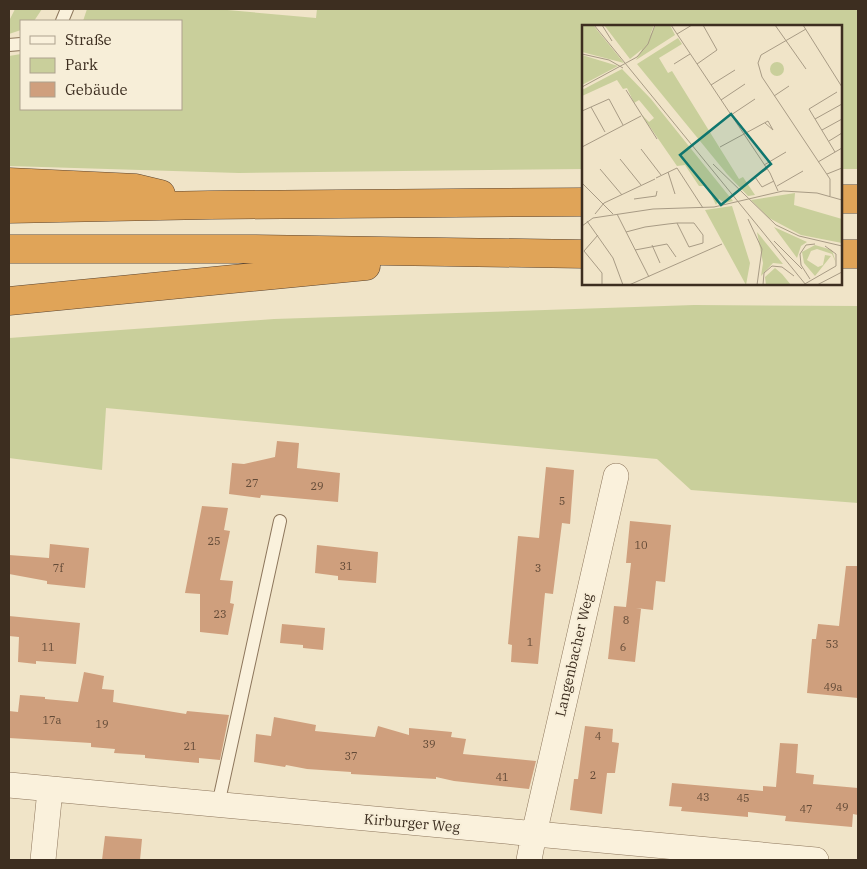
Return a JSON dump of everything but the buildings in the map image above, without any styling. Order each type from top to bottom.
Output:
[{"type":"highway","points":[[9,182],[136,188],[209,205]]},
{"type":"highway","points":[[842,199],[858,199]]},
{"type":"highway","points":[[9,209],[209,205],[582,202]]},
{"type":"highway","points":[[9,249],[256,249],[582,254]]},
{"type":"highway","points":[[9,301],[492,254]]},
{"type":"highway","points":[[842,254],[858,254]]},
{"type":"street","name":"Langenbacher Weg","points":[[529,860],[616,476]]},
{"type":"street","name":"Kirburger Weg","points":[[9,786],[816,860]]},
{"type":"street","points":[[43,860],[50,790]]},
{"type":"lane","points":[[218,805],[280,521]]},
{"type":"green space","points":[[15,9],[42,9],[35,20],[20,20],[20,30],[9,34],[9,21]]},
{"type":"green space","points":[[87,9],[216,9],[316,18],[317,9],[858,9],[858,169],[842,169],[842,25],[582,25],[582,169],[239,173],[9,166],[9,56],[20,54],[20,110],[182,110],[182,20],[83,20]]},
{"type":"green space","points":[[694,305],[858,306],[858,503],[691,490],[657,459],[106,408],[102,470],[9,458],[9,338],[274,319]]}]
